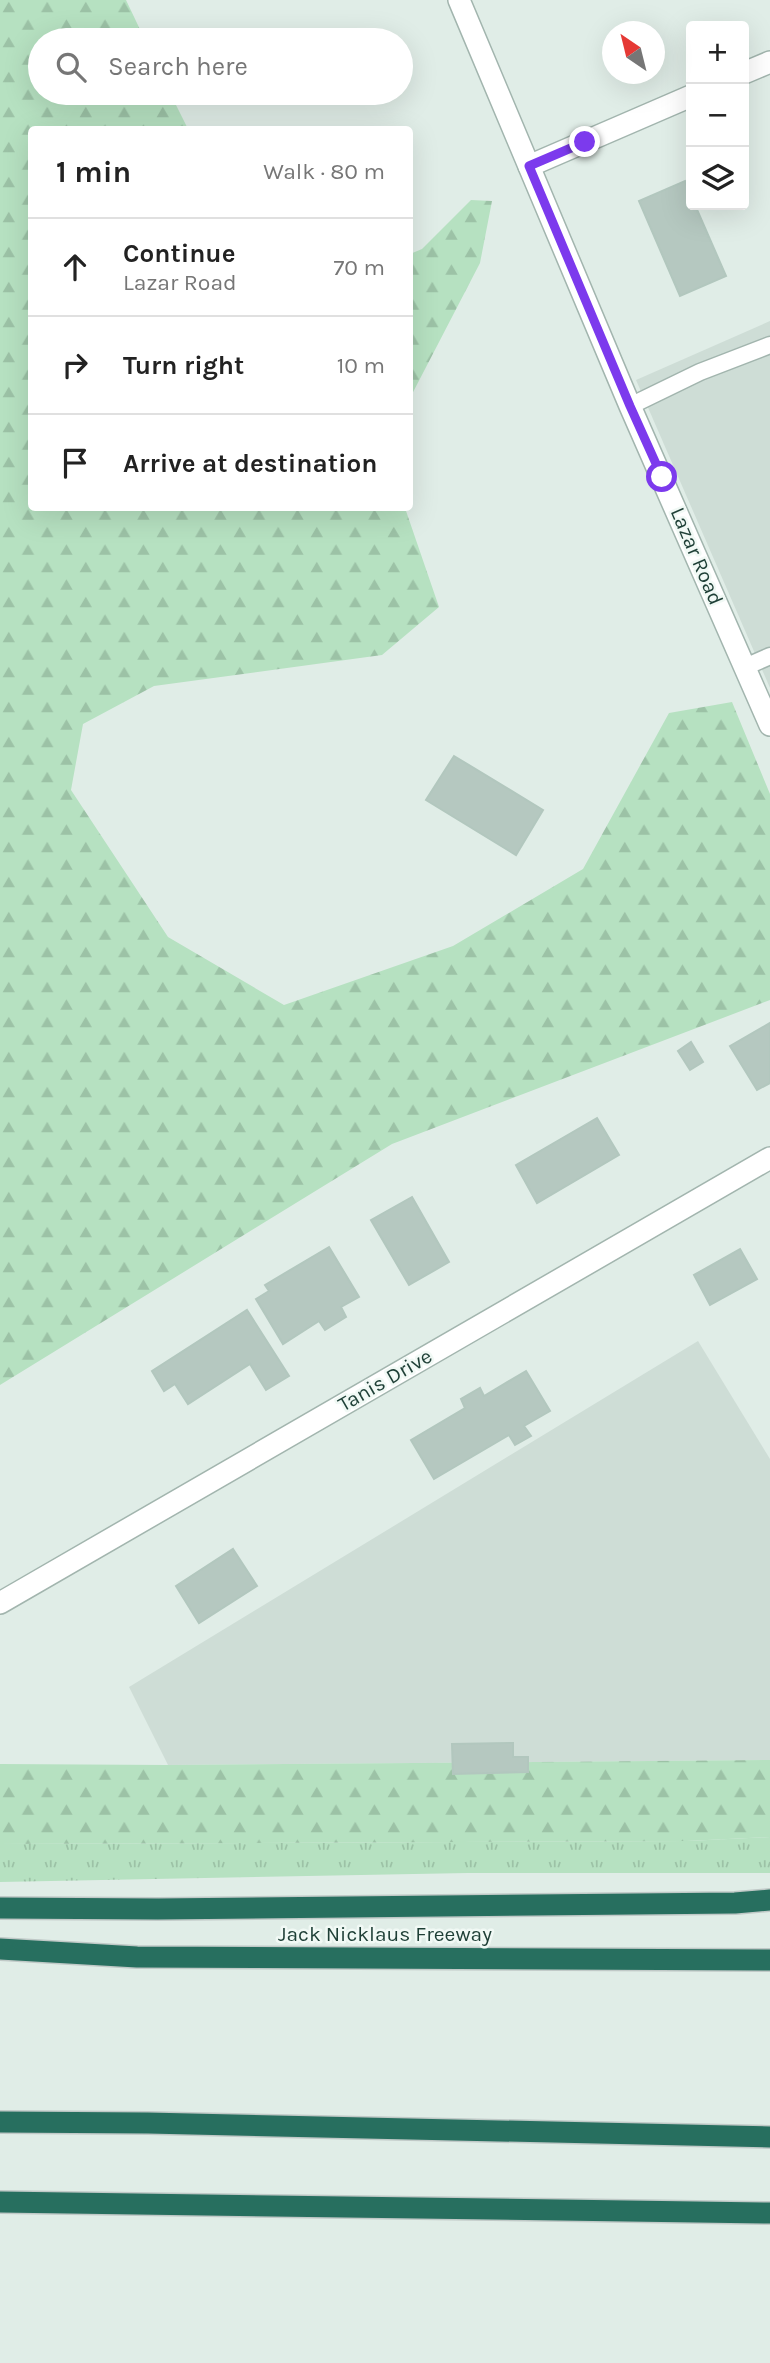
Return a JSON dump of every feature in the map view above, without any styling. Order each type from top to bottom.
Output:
[{"type":"highway","points":[[0,1908],[158,1909],[735,1903],[770,1900]]},
{"type":"highway","name":"Jack Nicklaus Freeway","points":[[0,1949],[137,1957],[770,1960]]},
{"type":"highway","points":[[0,2122],[161,2123],[770,2137]]},
{"type":"highway","points":[[0,2202],[770,2213]]},
{"type":"street","name":"Lazar Road","points":[[459,0],[630,406],[770,725]]},
{"type":"street","points":[[749,71],[770,62]]},
{"type":"street","points":[[529,166],[686,98]]},
{"type":"street","name":"Tanis Drive","points":[[0,1603],[770,1158]]},
{"type":"lane","points":[[630,406],[700,372],[770,345]]},
{"type":"lane","points":[[745,667],[770,656]]},
{"type":"shaded area","points":[[770,321],[770,688],[636,380]]},
{"type":"shaded area","points":[[698,1341],[770,1459],[770,1760],[168,1765],[129,1687]]},
{"type":"green space","points":[[0,0],[126,0],[139,28],[28,28],[28,105],[176,105],[186,126],[28,126],[28,511],[406,511],[439,607],[382,655],[154,686],[83,724],[71,790],[168,937],[284,1005],[453,946],[583,869],[669,713],[732,702],[770,794],[770,1000],[392,1144],[0,1385]]},
{"type":"green space","points":[[471,200],[492,201],[480,263],[413,392],[413,253],[422,249]]},
{"type":"green space","points":[[770,1760],[770,1837],[687,1841],[0,1844],[0,1764]]},
{"type":"green space","points":[[770,1837],[770,1873],[468,1873],[0,1882],[0,1844],[687,1841]]},
{"type":"building","points":[[685,181],[686,210],[697,210],[726,276],[680,296],[639,201]]},
{"type":"building","points":[[454,756],[543,810],[516,855],[426,800]]},
{"type":"building","points":[[770,1023],[770,1083],[757,1090],[730,1046]]},
{"type":"building","points":[[691,1042],[703,1062],[690,1070],[678,1051]]},
{"type":"building","points":[[597,1118],[619,1155],[537,1203],[516,1165]]},
{"type":"building","points":[[412,1197],[449,1262],[409,1285],[371,1220]]},
{"type":"building","points":[[329,1247],[359,1297],[341,1307],[346,1317],[325,1330],[319,1321],[283,1344],[256,1299],[269,1291],[265,1285]]},
{"type":"building","points":[[740,1249],[757,1279],[710,1305],[694,1275]]},
{"type":"building","points":[[247,1310],[289,1376],[266,1390],[250,1364],[188,1404],[175,1384],[164,1391],[152,1371]]},
{"type":"building","points":[[526,1371],[550,1411],[524,1426],[531,1436],[515,1445],[509,1435],[434,1479],[411,1440],[465,1408],[461,1399],[480,1388],[484,1396]]},
{"type":"building","points":[[233,1549],[257,1586],[199,1623],[176,1586]]},
{"type":"building","points":[[513,1743],[513,1757],[528,1757],[528,1772],[453,1774],[452,1744]]},
{"type":"route","points":[[585,142],[529,166],[662,477]]}]
